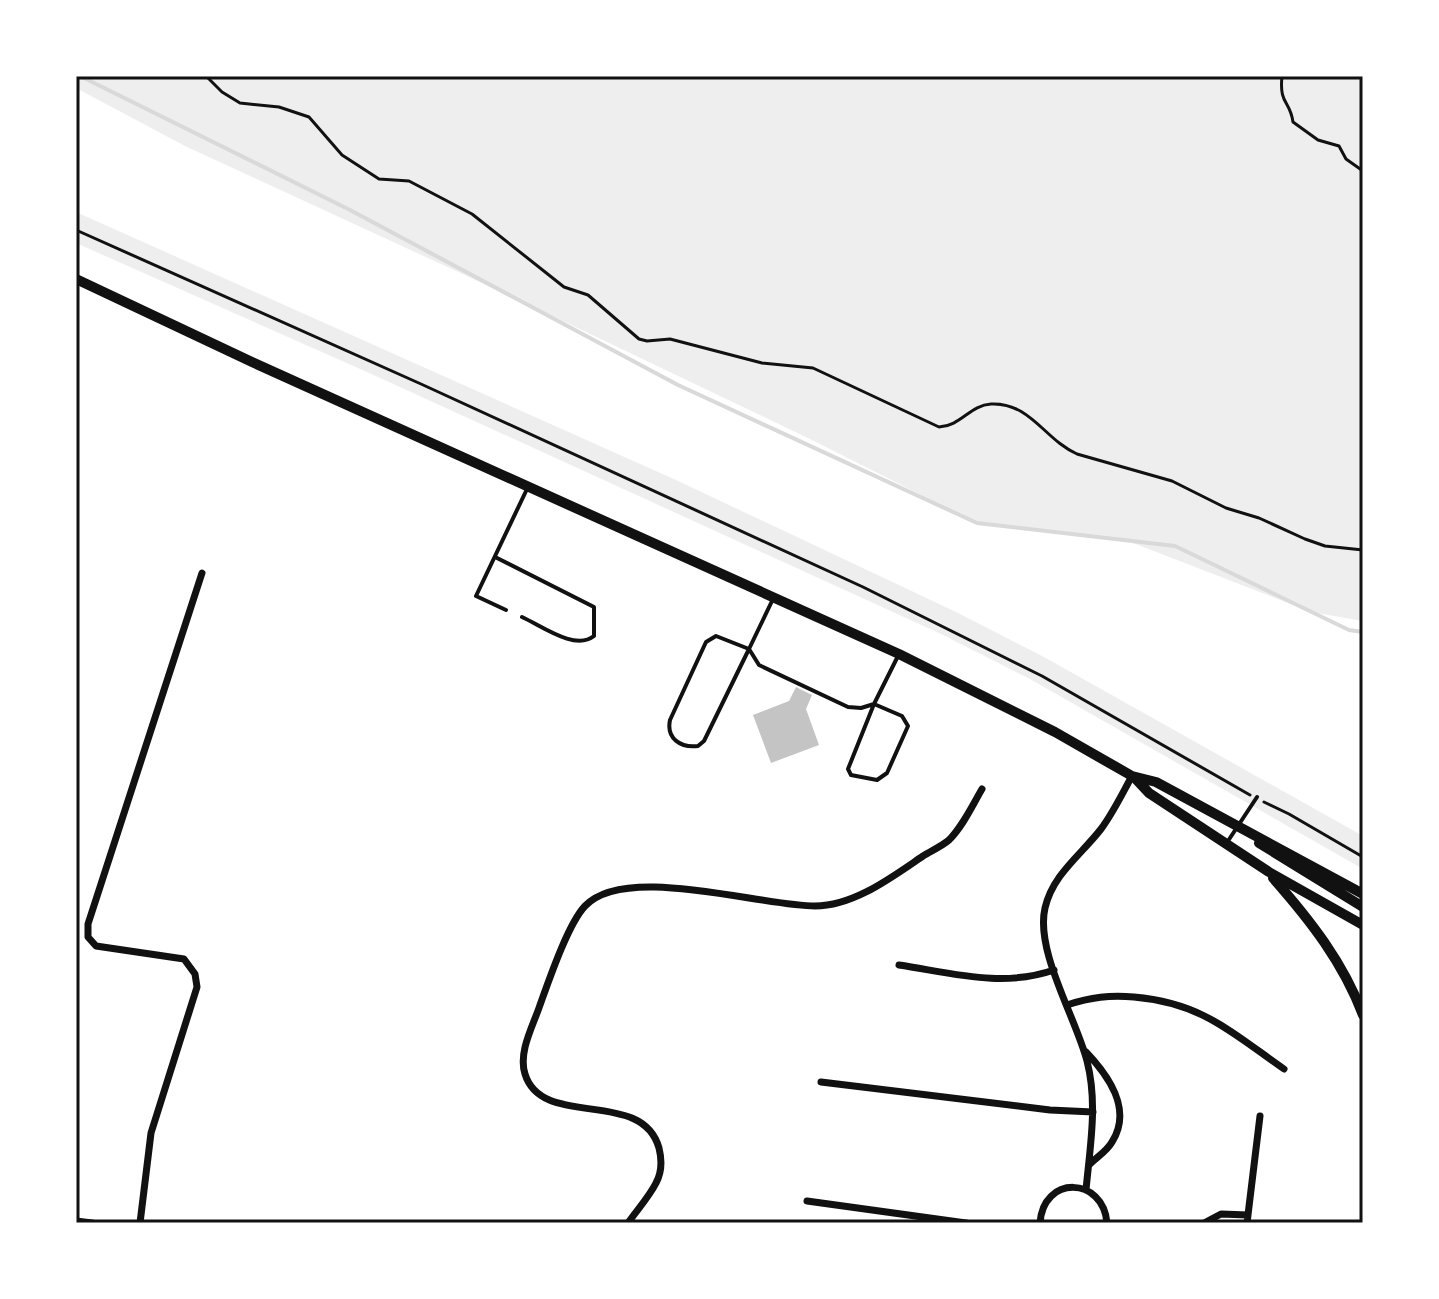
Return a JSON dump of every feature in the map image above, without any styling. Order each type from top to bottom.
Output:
[{"type":"main road","points":[[76,279],[899,654],[1055,732],[1132,776],[1149,793],[1267,870],[1363,925]]},
{"type":"main road","points":[[1132,776],[1156,782],[1363,894]]},
{"type":"main road","points":[[1238,827],[1272,853],[1363,907]]},
{"type":"main road","points":[[1267,870],[1334,954],[1363,1015]]},
{"type":"street","points":[[140,1223],[151,1133],[197,987],[195,974],[184,959],[96,946],[88,937],[88,924],[202,573]]},
{"type":"street","points":[[1086,1190],[1093,1112],[1090,1077],[1045,942],[1043,921],[1057,878],[1109,817],[1132,776]]},
{"type":"street","points":[[628,1223],[656,1182],[662,1161],[656,1140],[642,1123],[620,1114],[568,1107],[547,1098],[533,1088],[524,1074],[524,1051],[544,995],[585,906],[620,887],[649,886],[817,906],[848,899],[879,885],[948,840],[982,789]]},
{"type":"street","points":[[899,965],[1005,980],[1027,979],[1054,970]]},
{"type":"street","points":[[1067,1005],[1112,995],[1181,1005],[1213,1020],[1284,1069]]},
{"type":"street","points":[[1083,1049],[1109,1078],[1116,1094],[1118,1113],[1117,1131],[1112,1143],[1090,1164]]},
{"type":"street","points":[[821,1082],[1050,1110],[1093,1112]]},
{"type":"street","points":[[1204,1223],[1221,1214],[1247,1219],[1260,1116]]},
{"type":"street","points":[[1040,1223],[1043,1208],[1053,1194],[1069,1188],[1086,1190],[1100,1201],[1107,1223]]},
{"type":"street","points":[[807,1201],[922,1220],[966,1223]]},
{"type":"street","points":[[76,1221],[92,1223]]},
{"type":"lane","points":[[506,610],[476,596],[528,487]]},
{"type":"lane","points":[[495,557],[594,607],[594,636],[577,642],[522,617]]},
{"type":"lane","points":[[774,597],[749,649],[702,744],[694,747],[672,739],[668,731],[670,720],[706,642],[716,636],[749,649],[759,665],[848,707],[861,708],[874,704],[902,716],[908,726],[887,773],[877,780],[851,775],[848,769],[874,704],[899,654]]},
{"type":"lane","points":[[1227,843],[1257,797]]},
{"type":"path","points":[[206,76],[222,92],[240,103],[279,107],[309,117],[342,155],[379,179],[409,181],[472,214],[564,287],[588,295],[639,339],[670,339],[762,363],[813,368],[939,427],[957,424],[973,409],[988,404],[1015,408],[1024,411],[1065,449],[1172,481],[1226,508],[1259,518],[1325,546],[1363,550]]},
{"type":"path","points":[[1282,76],[1281,96],[1292,112],[1293,122],[1318,140],[1339,146],[1346,159],[1363,171]]},
{"type":"path","points":[[76,230],[863,587],[1042,676],[1363,857]]},
{"type":"shaded area","points":[[76,76],[1363,76],[1363,621],[1311,612],[1128,541],[977,523],[519,300],[185,146],[76,88]]},
{"type":"shaded area","points":[[76,212],[676,480],[956,612],[1044,657],[1363,836],[1363,869],[1030,679],[939,633],[76,243]]},
{"type":"building","points":[[796,687],[812,695],[806,709],[819,745],[771,763],[753,715],[789,701]]},
{"type":"waterway","points":[[80,76],[350,210],[678,385],[977,523],[1175,546],[1349,630],[1363,632]]}]
